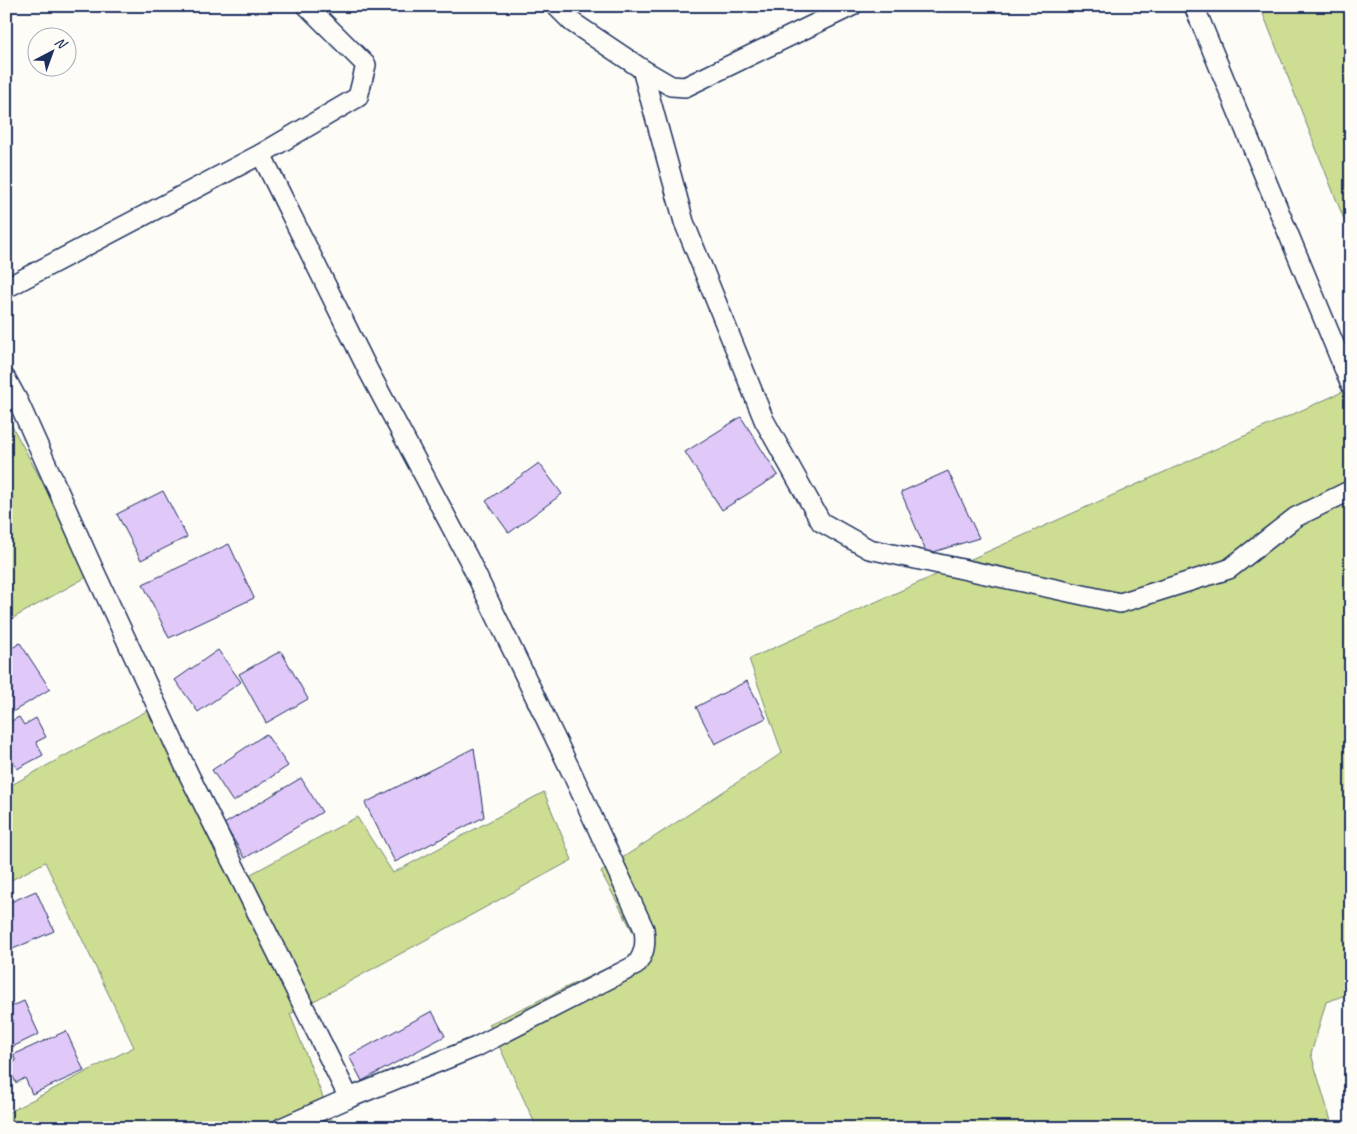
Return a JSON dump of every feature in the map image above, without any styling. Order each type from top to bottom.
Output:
[{"type":"street","points":[[6,288],[261,154],[358,97],[366,65],[307,6]]},
{"type":"street","points":[[556,6],[572,22],[642,69],[671,86],[685,87],[852,6]]},
{"type":"street","points":[[1194,6],[1351,385]]},
{"type":"street","points":[[642,69],[684,222],[764,420],[821,522],[869,549],[1120,603],[1230,569],[1296,518],[1351,490]]},
{"type":"street","points":[[261,154],[368,370],[468,558],[572,773],[644,929],[646,942],[644,953],[636,965],[476,1047],[349,1098],[315,1121],[281,1128]]},
{"type":"street","points":[[6,379],[18,401],[189,775],[349,1098]]},
{"type":"green space","points":[[1260,6],[1351,6],[1351,237]]},
{"type":"green space","points":[[1351,388],[1351,993],[1326,1002],[1311,1054],[1333,1128],[537,1128],[489,1024],[643,951],[601,872],[782,753],[749,659]]},
{"type":"green space","points":[[6,415],[92,574],[6,622]]},
{"type":"green space","points":[[154,707],[236,882],[357,817],[393,873],[544,792],[572,860],[290,1014],[335,1128],[6,1128],[6,1107],[9,1112],[134,1047],[45,862],[6,883],[6,788]]},
{"type":"building","points":[[741,417],[778,475],[722,510],[685,452]]},
{"type":"building","points":[[539,463],[562,494],[509,533],[486,501]]},
{"type":"building","points":[[948,471],[979,538],[927,554],[901,492]]},
{"type":"building","points":[[163,491],[187,537],[141,560],[117,514]]},
{"type":"building","points":[[229,544],[254,598],[169,638],[143,584]]},
{"type":"building","points":[[20,643],[50,689],[6,716],[6,652]]},
{"type":"building","points":[[218,650],[241,682],[198,712],[175,680]]},
{"type":"building","points":[[281,651],[308,699],[266,723],[239,674]]},
{"type":"building","points":[[747,681],[766,718],[715,744],[696,707]]},
{"type":"building","points":[[19,717],[24,725],[36,718],[46,737],[36,742],[43,755],[17,769],[6,749],[6,724]]},
{"type":"building","points":[[266,734],[288,766],[233,802],[212,770]]},
{"type":"building","points":[[474,748],[484,817],[395,862],[365,803]]},
{"type":"building","points":[[301,778],[322,812],[245,858],[224,824]]},
{"type":"building","points":[[36,891],[54,931],[6,952],[6,904]]},
{"type":"building","points":[[24,1001],[39,1034],[8,1049],[6,1044],[6,1009]]},
{"type":"building","points":[[432,1011],[445,1036],[362,1081],[349,1056]]},
{"type":"building","points":[[66,1031],[84,1071],[32,1094],[25,1078],[16,1083],[8,1065],[16,1061],[13,1055]]},
{"type":"building","points":[[495,1119],[501,1128],[482,1128]]}]
